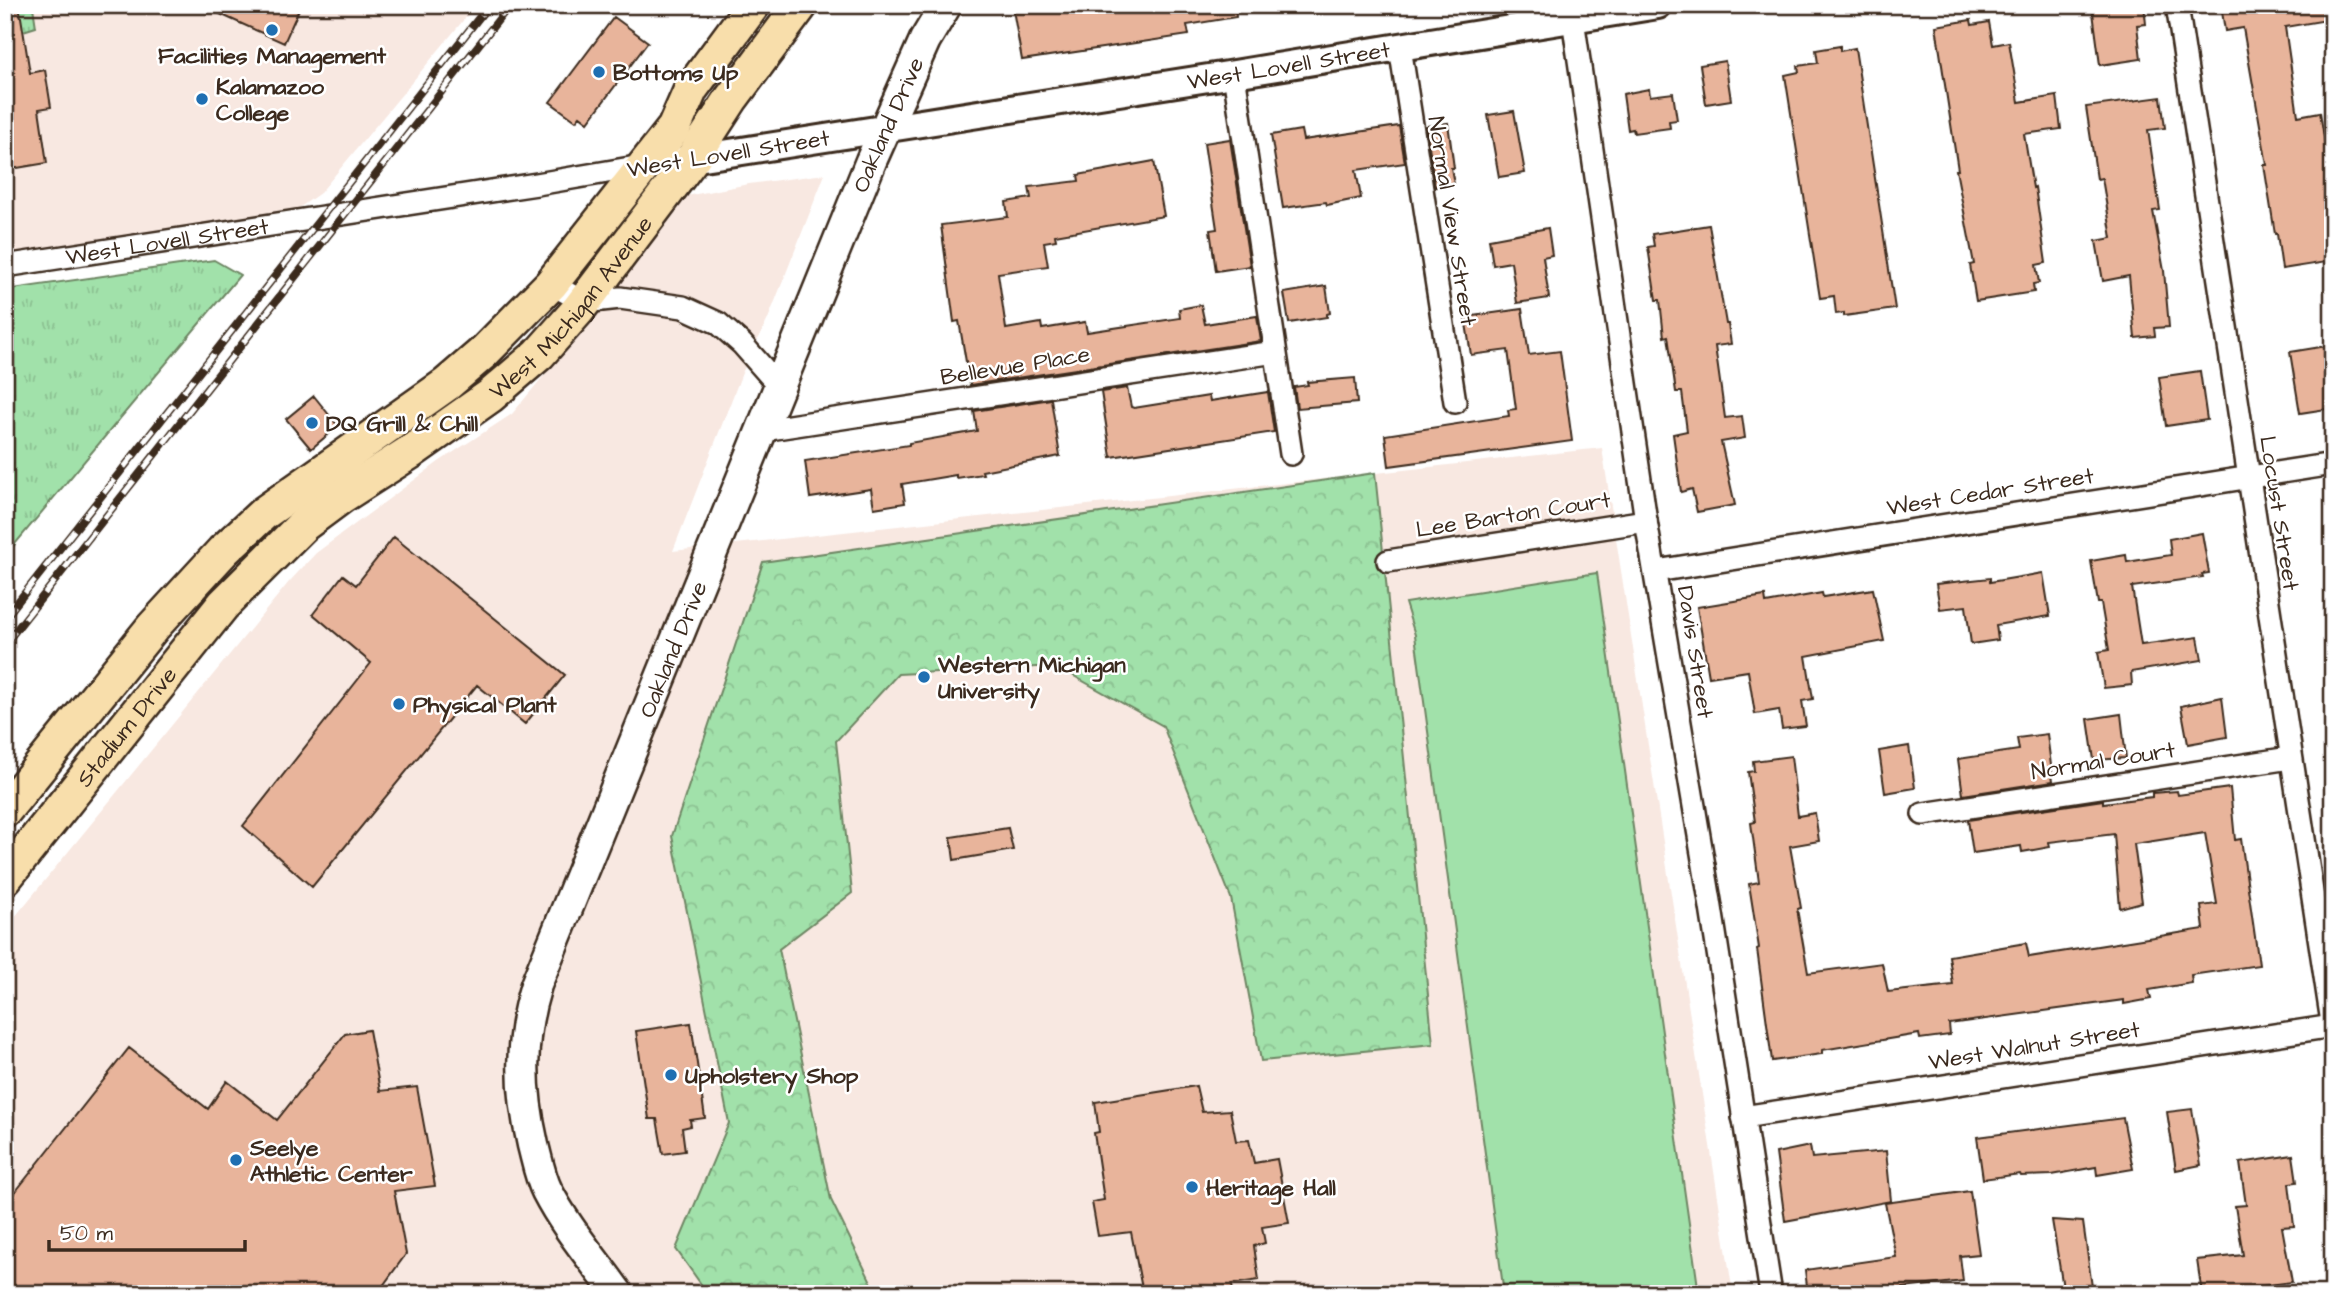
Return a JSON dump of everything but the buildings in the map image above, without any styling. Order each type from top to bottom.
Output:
[{"type":"main road","name":"West Michigan Avenue","points":[[223,551],[264,513],[447,384],[483,353],[551,284],[674,128],[691,89],[753,5]]},
{"type":"main road","name":"West Michigan Avenue","points":[[249,578],[303,524],[489,396],[539,355],[584,302],[692,159],[731,99],[801,5]]},
{"type":"main road","name":"Oakland Drive","points":[[618,1294],[562,1216],[546,1188],[538,1166],[526,1117],[522,1061],[527,1014],[536,985],[885,128],[925,40],[946,5]]},
{"type":"main road","name":"Stadium Drive","points":[[5,810],[153,626],[223,551]]},
{"type":"main road","name":"Stadium Drive","points":[[5,878],[195,638],[249,578]]},
{"type":"street","name":"West Lovell Street","points":[[5,266],[1658,5]]},
{"type":"street","name":"Locust Street","points":[[2176,5],[2333,1027]]},
{"type":"street","name":"Davis Street","points":[[1573,19],[1646,521],[1771,1294]]},
{"type":"street","name":"Normal View Street","points":[[1400,47],[1455,402]]},
{"type":"street","points":[[1234,74],[1291,454]]},
{"type":"street","points":[[551,284],[584,302],[620,298],[683,307],[718,323],[742,344],[779,386]]},
{"type":"street","name":"Bellevue Place","points":[[763,430],[1275,352]]},
{"type":"street","name":"West Cedar Street","points":[[1656,571],[2333,464]]},
{"type":"street","name":"Lee Barton Court","points":[[1388,561],[1646,521]]},
{"type":"street","name":"Normal Court","points":[[1923,814],[2291,758]]},
{"type":"street","name":"West Walnut Street","points":[[1744,1117],[2333,1027]]},
{"type":"shaded area","name":"Kalamazoo College","points":[[5,5],[476,5],[320,193],[275,225],[5,266]]},
{"type":"shaded area","name":"Western Michigan University","points":[[825,174],[768,319],[742,373],[673,551],[1602,448],[1733,1294],[5,1294],[5,929],[289,582],[316,553],[440,461],[512,414],[556,361],[681,197],[749,184]]},
{"type":"green space","points":[[5,5],[41,5],[33,7],[36,27],[23,31]]},
{"type":"green space","points":[[214,260],[240,275],[5,556],[5,290]]},
{"type":"green space","points":[[1375,473],[1433,1044],[1261,1061],[1231,898],[1163,726],[1056,666],[898,674],[836,741],[852,893],[779,949],[831,1200],[877,1294],[708,1294],[676,1249],[729,1123],[672,836],[763,562]]},
{"type":"green space","points":[[1597,573],[1699,1294],[1504,1294],[1415,635],[1405,603]]},
{"type":"railway","points":[[5,618],[489,5]]},
{"type":"railway","points":[[5,644],[510,5]]},
{"type":"place","name":"Facilities Management","points":[[272,30]]},
{"type":"place","name":"Bottoms Up","points":[[599,72]]},
{"type":"place","name":"Kalamazoo College","points":[[202,99]]},
{"type":"place","name":"DQ Grill & Chill","points":[[312,423]]},
{"type":"place","name":"Western Michigan University","points":[[924,677]]},
{"type":"place","name":"Physical Plant","points":[[399,704]]},
{"type":"place","name":"Upholstery Shop","points":[[671,1075]]},
{"type":"place","name":"Seelye Athletic Center","points":[[236,1160]]},
{"type":"place","name":"Heritage Hall","points":[[1192,1187]]}]
